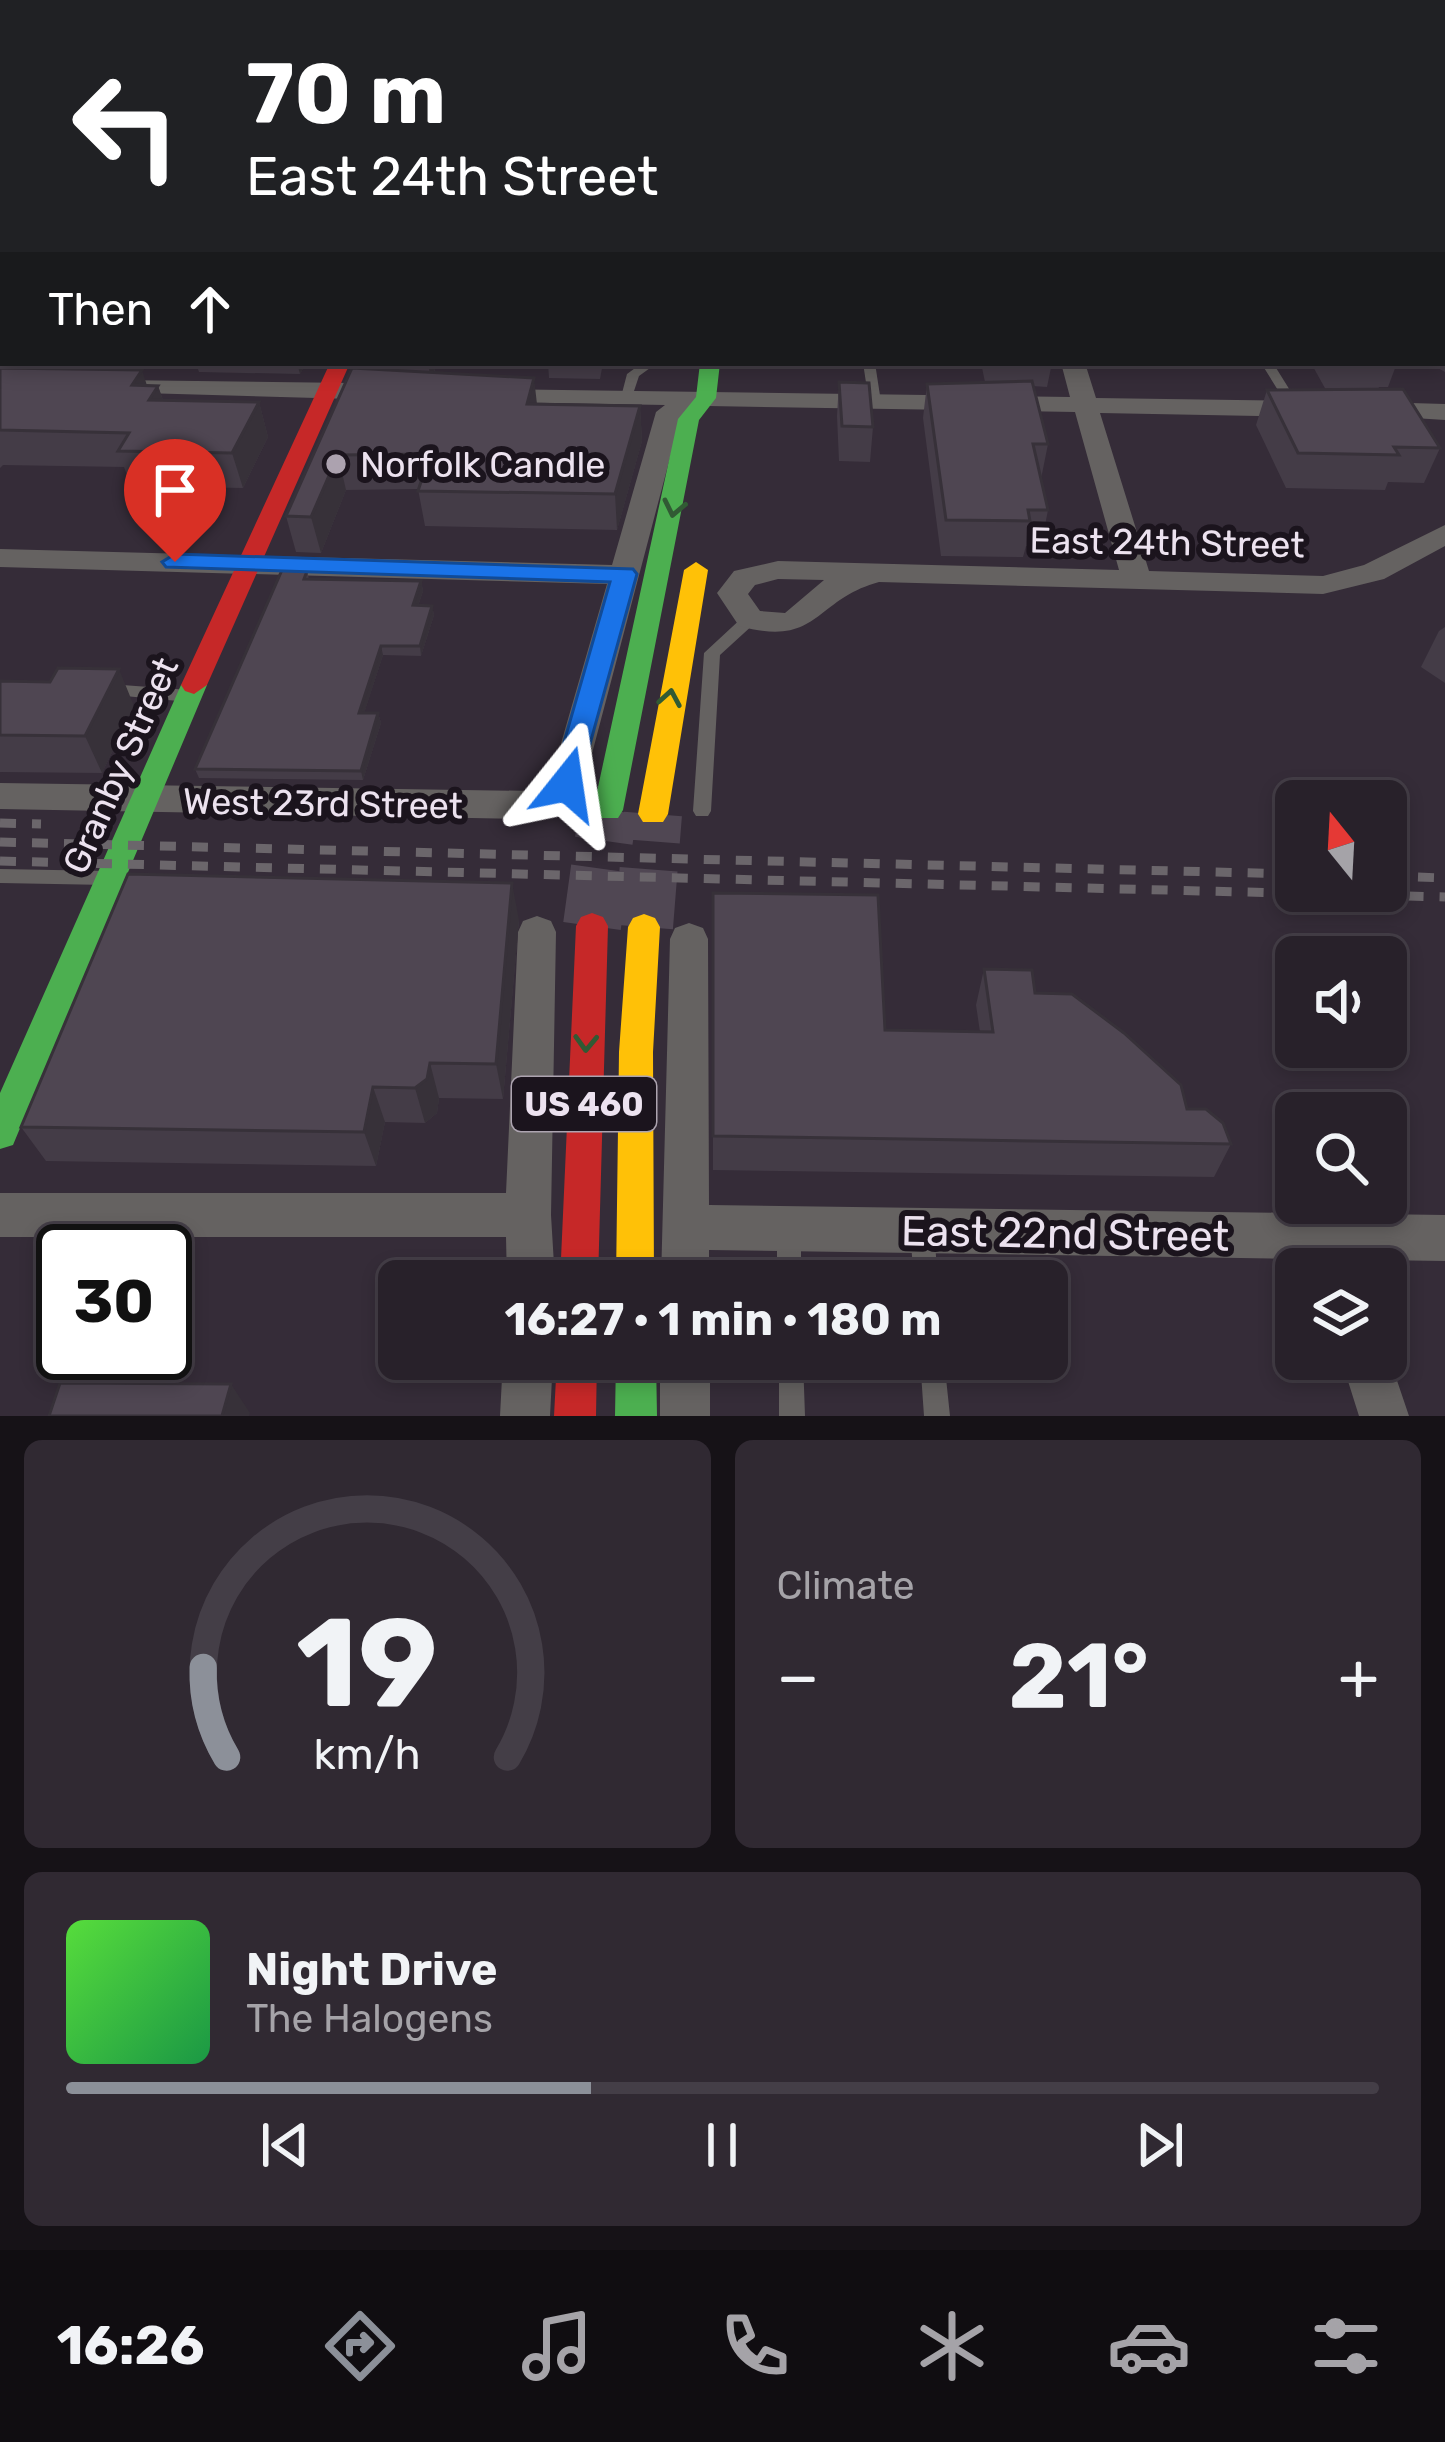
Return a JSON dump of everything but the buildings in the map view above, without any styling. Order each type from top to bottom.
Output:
[{"type":"main road","name":"Granby Street","points":[[0,1133],[142,800],[339,366]]},
{"type":"main road","points":[[608,810],[689,419],[706,398],[710,366]]},
{"type":"main road","points":[[706,398],[717,419],[717,438]]},
{"type":"main road","points":[[653,814],[701,548]]},
{"type":"main road","name":"US 460","points":[[580,1260],[592,926]]},
{"type":"main road","name":"US 460","points":[[635,1260],[636,1052],[644,927]]},
{"type":"main road","points":[[575,1416],[576,1380]]},
{"type":"main road","points":[[636,1380],[636,1416]]},
{"type":"street","points":[[1074,366],[1137,582]]},
{"type":"street","points":[[92,386],[374,392]]},
{"type":"street","points":[[466,394],[1445,412]]},
{"type":"street","name":"West 23rd Street","points":[[0,796],[527,806],[546,801],[567,784],[668,412],[706,398]]},
{"type":"street","name":"East 24th Street","points":[[877,573],[831,590],[803,620],[750,619],[732,592],[746,578],[778,570],[877,573],[1137,582],[1351,581],[1445,534]]},
{"type":"street","points":[[0,558],[625,574]]},
{"type":"street","points":[[530,1260],[537,932]]},
{"type":"street","points":[[685,1260],[689,940]]},
{"type":"street","points":[[0,1215],[528,1215]]},
{"type":"street","name":"East 22nd Street","points":[[685,1227],[922,1230],[1275,1249]]},
{"type":"street","name":"East 22nd Street","points":[[1364,1248],[1445,1238]]},
{"type":"street","points":[[525,1416],[527,1380]]},
{"type":"street","points":[[685,1380],[685,1416]]},
{"type":"street","points":[[1373,1380],[1384,1416]]},
{"type":"lane","points":[[627,397],[633,374],[646,366]]},
{"type":"lane","points":[[869,366],[875,402]]},
{"type":"lane","points":[[1269,366],[1296,409]]},
{"type":"lane","points":[[702,811],[712,653],[750,619]]},
{"type":"lane","points":[[93,689],[189,696]]},
{"type":"lane","points":[[0,876],[109,878]]},
{"type":"lane","points":[[788,1228],[789,1260]]},
{"type":"lane","points":[[922,1230],[924,1260]]},
{"type":"lane","points":[[791,1380],[792,1416]]},
{"type":"lane","points":[[934,1380],[937,1416]]},
{"type":"tunnel","points":[[592,926],[608,810]]},
{"type":"tunnel","points":[[644,927],[653,814]]},
{"type":"railway","points":[[0,823],[41,824]]},
{"type":"railway","points":[[0,842],[1275,873]]},
{"type":"railway","points":[[0,861],[1445,897]]},
{"type":"railway","points":[[1407,877],[1445,878]]},
{"type":"traffic: fast","points":[[608,810],[689,419],[706,398],[710,366]]},
{"type":"traffic: fast","points":[[0,1133],[194,685]]},
{"type":"traffic: fast","points":[[636,1380],[636,1416]]},
{"type":"traffic: slow","points":[[653,814],[696,570]]},
{"type":"traffic: slow","points":[[635,1260],[636,1052],[644,927]]},
{"type":"traffic: jam","points":[[194,685],[339,366]]},
{"type":"traffic: jam","points":[[580,1260],[592,926]]},
{"type":"traffic: jam","points":[[575,1416],[576,1380]]},
{"type":"place","name":"Norfolk Candle","points":[[336,464]]},
{"type":"route","points":[[175,562],[625,574],[567,784]]}]
